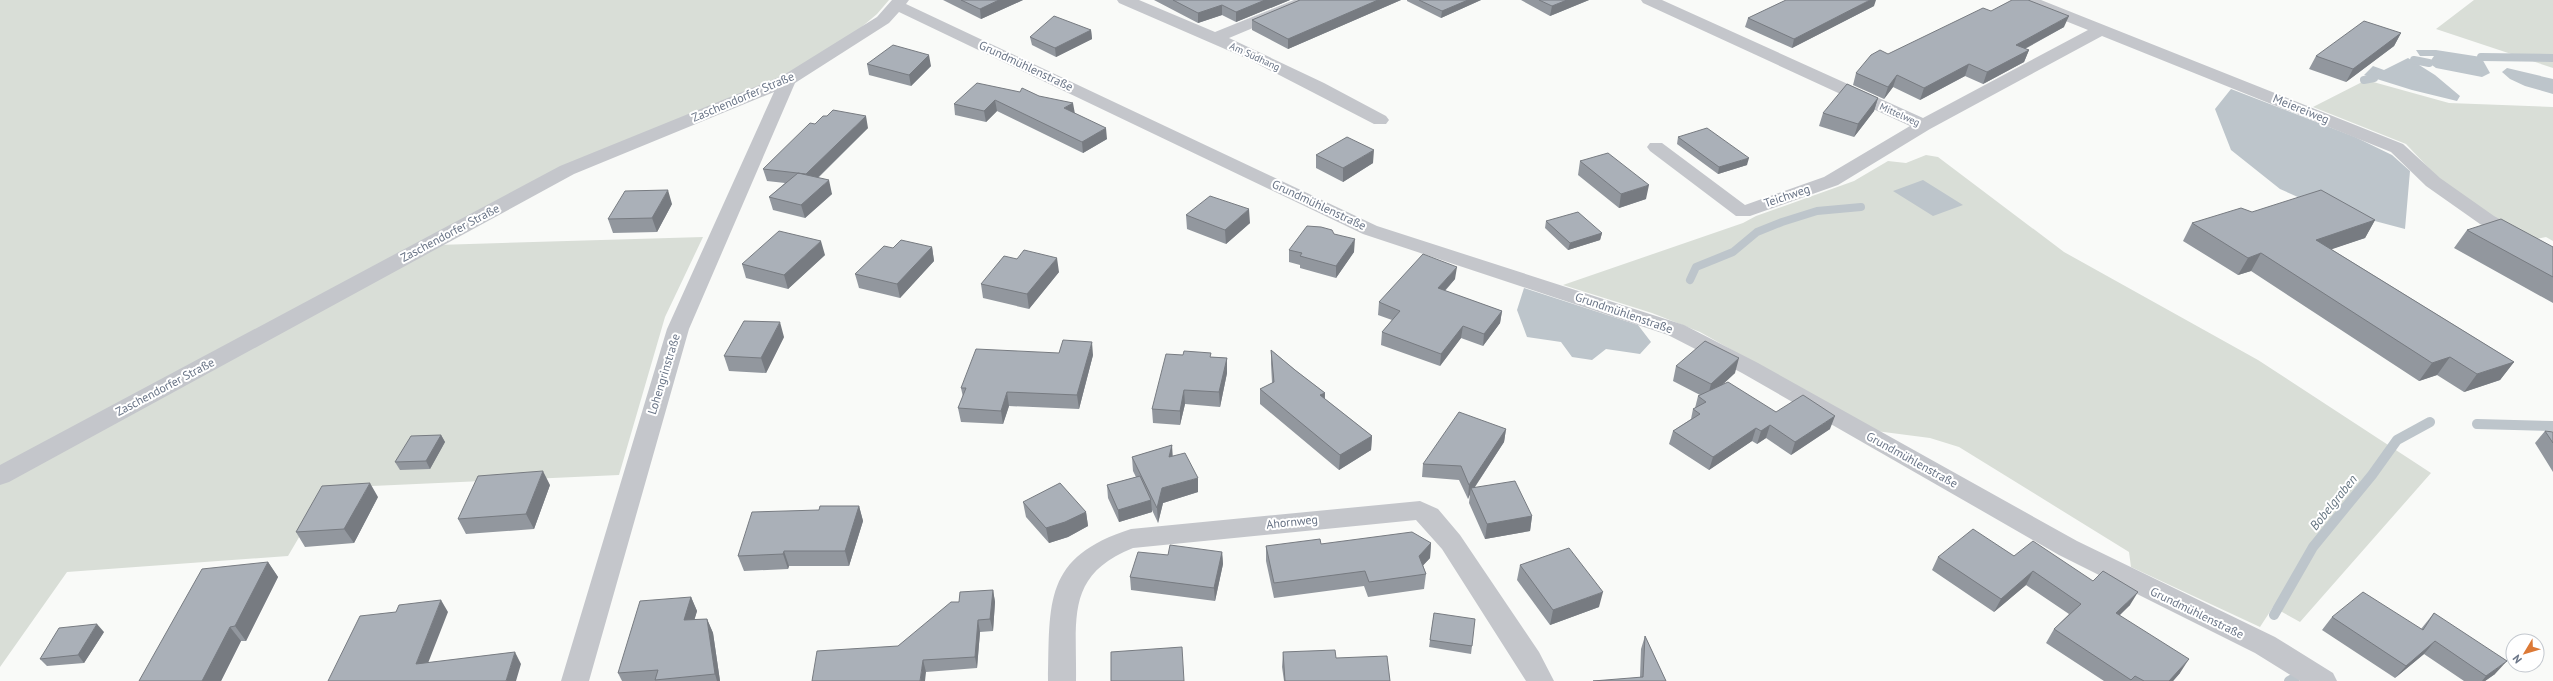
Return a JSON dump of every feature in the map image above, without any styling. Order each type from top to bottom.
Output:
[{"type":"street","name":"Am Südhang","points":[[1125,0],[1216,38],[1331,92],[1380,120]]},
{"type":"street","points":[[1216,38],[1307,0]]},
{"type":"street","name":"Mittelweg","points":[[1649,0],[1924,125],[2101,30]]},
{"type":"street","name":"Meiereiweg","points":[[2027,0],[2397,148],[2433,182],[2487,220],[2553,257]]},
{"type":"street","name":"Zaschendorfer Straße","points":[[0,476],[566,170],[788,80],[883,20],[899,2]]},
{"type":"street","name":"Grundmühlenstraße","points":[[899,2],[1370,230],[1676,330],[1750,368],[2068,548],[2264,645],[2324,681]]},
{"type":"street","name":"Lohengrinstraße","points":[[575,681],[678,329],[788,80]]},
{"type":"street","name":"Teichweg","points":[[1656,147],[1743,212],[1831,181],[1924,125]]},
{"type":"street","name":"Ahornweg","points":[[1062,681],[1066,598],[1072,579],[1083,564],[1112,545],[1131,540],[1420,510],[1430,516],[1451,542],[1529,660],[1540,681]]},
{"type":"shaded area","points":[[0,0],[889,0],[877,14],[851,36],[786,75],[562,168],[0,469]]},
{"type":"shaded area","points":[[2474,0],[2553,0],[2553,68],[2436,29]]},
{"type":"shaded area","points":[[2416,50],[2436,50],[2481,57],[2490,73],[2482,77],[2436,68],[2429,63],[2434,56],[2420,56]]},
{"type":"shaded area","points":[[2408,58],[2435,75],[2460,96],[2457,101],[2412,90],[2364,75],[2373,66],[2384,70]]},
{"type":"shaded area","points":[[2507,68],[2553,79],[2553,94],[2525,86],[2510,79],[2502,72]]},
{"type":"shaded area","points":[[2366,80],[2449,103],[2553,107],[2553,241],[2546,237],[2532,240],[2493,219],[2440,180],[2406,144],[2313,107]]},
{"type":"shaded area","points":[[2231,89],[2355,137],[2392,155],[2410,171],[2405,229],[2318,206],[2280,189],[2231,150],[2215,109]]},
{"type":"shaded area","points":[[1926,155],[1938,157],[2064,252],[2258,360],[2431,473],[2300,622],[2273,607],[2260,627],[2131,567],[2129,552],[1959,447],[1930,438],[1876,431],[1700,332],[1652,313],[1563,285],[1743,223],[1756,216],[1854,181],[1888,161],[1906,163]]},
{"type":"shaded area","points":[[1923,180],[1963,205],[1933,216],[1893,191]]},
{"type":"shaded area","points":[[703,237],[665,317],[619,475],[328,488],[288,556],[67,572],[0,667],[0,483],[437,245]]},
{"type":"shaded area","points":[[1524,288],[1638,325],[1651,342],[1640,354],[1606,349],[1592,360],[1572,357],[1561,342],[1527,337],[1517,310]]},
{"type":"building","points":[[961,0],[999,0],[980,9]]},
{"type":"building","points":[[1173,0],[1265,0],[1236,12],[1222,5],[1198,13]]},
{"type":"building","points":[[1300,0],[1378,0],[1288,39],[1252,20]]},
{"type":"building","points":[[1419,0],[1468,0],[1442,11]]},
{"type":"building","points":[[1539,0],[1567,0],[1552,6]]},
{"type":"building","points":[[1786,0],[1870,0],[1794,39],[1748,18]]},
{"type":"building","points":[[2012,0],[2028,0],[2069,16],[2016,45],[2029,50],[1987,72],[1969,64],[1924,88],[1897,75],[1888,87],[1856,73],[1871,55],[1880,50],[1888,54],[1983,8],[1991,11]]},
{"type":"building","points":[[1054,16],[1091,30],[1055,48],[1030,37]]},
{"type":"building","points":[[2364,21],[2401,33],[2353,69],[2316,56]]},
{"type":"building","points":[[893,45],[929,55],[909,75],[867,64]]},
{"type":"building","points":[[977,83],[1020,92],[1022,88],[1039,96],[1073,103],[1064,108],[1106,128],[1082,142],[995,100],[984,111],[954,104]]},
{"type":"building","points":[[1847,84],[1878,98],[1858,124],[1823,113]]},
{"type":"building","points":[[833,110],[866,116],[806,174],[763,169],[810,123],[815,124],[823,116],[827,116]]},
{"type":"building","points":[[1707,128],[1749,158],[1719,167],[1678,137]]},
{"type":"building","points":[[1347,137],[1374,150],[1343,168],[1316,155]]},
{"type":"building","points":[[1608,153],[1649,185],[1621,194],[1580,161]]},
{"type":"building","points":[[798,173],[829,180],[801,205],[769,197]]},
{"type":"building","points":[[668,190],[652,218],[608,219],[625,191]]},
{"type":"building","points":[[2321,190],[2375,220],[2316,240],[2514,362],[2477,374],[2450,357],[2432,363],[2261,253],[2248,258],[2192,223],[2241,208],[2252,212]]},
{"type":"building","points":[[1210,196],[1249,209],[1225,230],[1186,215]]},
{"type":"building","points":[[1578,212],[1602,233],[1570,243],[1546,221]]},
{"type":"building","points":[[2501,219],[2553,247],[2553,277],[2467,230]]},
{"type":"building","points":[[1307,226],[1321,227],[1332,230],[1334,234],[1355,239],[1336,266],[1300,256],[1302,253],[1289,250]]},
{"type":"building","points":[[779,231],[821,241],[784,275],[742,264]]},
{"type":"building","points":[[901,240],[932,247],[897,284],[855,274],[884,246],[893,248]]},
{"type":"building","points":[[1024,250],[1057,258],[1027,294],[981,284],[1004,256],[1017,259]]},
{"type":"building","points":[[1423,254],[1457,267],[1438,288],[1502,311],[1484,334],[1463,326],[1441,354],[1382,332],[1400,311],[1379,302]]},
{"type":"building","points":[[744,321],[780,322],[761,358],[724,356]]},
{"type":"building","points":[[1063,340],[1092,342],[1077,395],[1007,392],[1001,411],[958,408],[966,388],[961,388],[976,349],[1059,353]]},
{"type":"building","points":[[1705,341],[1739,358],[1711,384],[1676,366]]},
{"type":"building","points":[[1271,350],[1325,393],[1320,395],[1372,436],[1340,455],[1260,389],[1274,382]]},
{"type":"building","points":[[1184,351],[1211,353],[1210,357],[1227,358],[1219,392],[1184,390],[1180,411],[1152,409],[1166,354],[1183,355]]},
{"type":"building","points":[[1728,382],[1776,412],[1803,395],[1835,416],[1795,442],[1770,425],[1761,431],[1756,428],[1713,457],[1673,431],[1700,414],[1693,409],[1706,402],[1698,396]]},
{"type":"building","points":[[1459,412],[1506,429],[1469,485],[1461,466],[1423,464]]},
{"type":"building","points":[[2545,431],[2553,432],[2553,443]]},
{"type":"building","points":[[441,435],[426,461],[395,462],[411,436]]},
{"type":"building","points":[[1172,445],[1169,457],[1185,453],[1198,478],[1162,488],[1157,508],[1132,457]]},
{"type":"building","points":[[543,471],[526,514],[458,519],[478,476]]},
{"type":"building","points":[[1140,476],[1151,500],[1118,510],[1107,485]]},
{"type":"building","points":[[1515,481],[1532,516],[1487,524],[1471,488]]},
{"type":"building","points":[[370,483],[344,529],[296,532],[322,486]]},
{"type":"building","points":[[1060,483],[1086,512],[1065,522],[1046,528],[1023,502]]},
{"type":"building","points":[[820,506],[859,506],[845,551],[784,551],[783,554],[738,556],[752,512],[819,510]]},
{"type":"building","points":[[1973,529],[2014,556],[2033,541],[2093,581],[2103,571],[2138,592],[2116,613],[2189,659],[2169,681],[2144,681],[2135,676],[2131,680],[2054,629],[2081,604],[2033,571],[2001,599],[1938,557]]},
{"type":"building","points":[[1412,532],[1431,543],[1419,556],[1426,574],[1369,582],[1365,571],[1274,583],[1266,546],[1320,539],[1321,544]]},
{"type":"building","points":[[1170,545],[1222,552],[1214,588],[1130,577],[1138,552],[1168,555]]},
{"type":"building","points":[[1569,548],[1603,592],[1553,610],[1520,565]]},
{"type":"building","points":[[268,562],[235,626],[230,627],[202,681],[139,681],[202,569]]},
{"type":"building","points":[[993,590],[990,619],[978,620],[975,657],[923,660],[920,681],[812,681],[817,651],[898,646],[951,602],[959,602],[960,592]]},
{"type":"building","points":[[2363,592],[2423,630],[2434,613],[2505,660],[2505,662],[2486,676],[2435,641],[2406,666],[2332,617]]},
{"type":"building","points":[[691,597],[684,620],[707,619],[715,674],[655,680],[658,670],[618,673],[640,601]]},
{"type":"building","points":[[441,600],[416,664],[515,652],[506,681],[328,681],[360,616],[396,612],[399,605]]},
{"type":"building","points":[[1434,613],[1475,619],[1472,646],[1430,640]]},
{"type":"building","points":[[97,624],[78,655],[40,659],[59,628]]},
{"type":"building","points":[[1645,636],[1666,681],[1593,681],[1643,677]]},
{"type":"building","points":[[1182,647],[1184,681],[1111,681],[1111,652]]},
{"type":"building","points":[[1335,650],[1336,658],[1387,656],[1390,681],[1285,681],[1283,652]]},
{"type":"waterway","points":[[2481,57],[2553,58]]},
{"type":"waterway","points":[[2414,60],[2429,63]]},
{"type":"waterway","points":[[2364,80],[2374,78]]},
{"type":"waterway","points":[[1690,280],[1696,267],[1733,252],[1757,232],[1817,211],[1861,207]]},
{"type":"waterway","name":"Bobelgraben","points":[[2274,615],[2313,547],[2372,475],[2397,440],[2430,422]]},
{"type":"waterway","name":"Bobelgraben","points":[[2477,424],[2553,426]]},
{"type":"waterway","name":"Bobelgraben","points":[[2289,681],[2296,677]]}]
